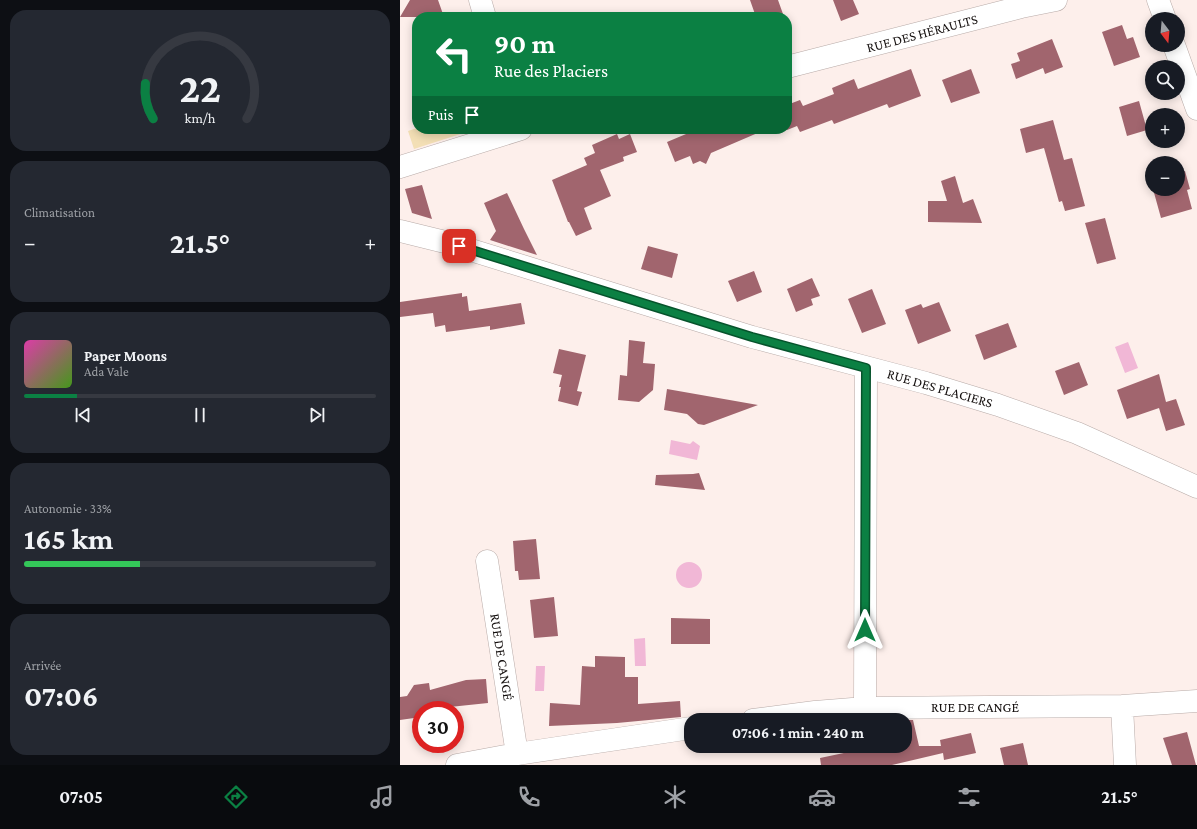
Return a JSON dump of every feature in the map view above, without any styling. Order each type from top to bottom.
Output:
[{"type":"street","points":[[480,0],[484,12]]},
{"type":"street","name":"RUE DES HÉRAULTS","points":[[792,66],[1021,7],[1056,0]]},
{"type":"street","points":[[1158,0],[1162,12]]},
{"type":"street","points":[[1177,52],[1197,109]]},
{"type":"street","points":[[400,167],[503,134]]},
{"type":"street","name":"RUE DES PLACIERS","points":[[400,230],[445,242],[752,337],[926,383],[1039,419],[1077,433],[1197,487]]},
{"type":"street","points":[[865,708],[866,368]]},
{"type":"street","name":"RUE DE CANGÉ","points":[[487,561],[517,754]]},
{"type":"street","name":"RUE DE CANGÉ","points":[[807,713],[865,708],[1122,706],[1197,701]]},
{"type":"street","points":[[1122,706],[1125,765]]},
{"type":"street","points":[[457,765],[517,754],[684,729]]},
{"type":"shaded area","points":[[412,130],[412,134],[460,134],[414,149],[408,131]]},
{"type":"shaded area","points":[[1128,342],[1138,368],[1125,373],[1115,347]]},
{"type":"shaded area","points":[[671,440],[690,444],[693,441],[700,446],[697,460],[669,454]]},
{"type":"shaded area","points":[[689,562],[698,566],[702,575],[698,584],[689,588],[680,584],[676,575],[680,566]]},
{"type":"shaded area","points":[[645,638],[646,666],[635,666],[634,639]]},
{"type":"shaded area","points":[[536,666],[545,666],[544,691],[535,691]]},
{"type":"building","points":[[410,0],[438,0],[442,12],[412,12],[412,17],[400,17]]},
{"type":"building","points":[[750,0],[778,0],[782,12],[754,12]]},
{"type":"building","points":[[833,0],[853,0],[859,14],[841,21]]},
{"type":"building","points":[[1122,25],[1127,39],[1133,37],[1140,57],[1114,66],[1102,32]]},
{"type":"building","points":[[1052,39],[1063,67],[1045,74],[1043,68],[1016,79],[1011,64],[1020,61],[1017,53]]},
{"type":"building","points":[[911,69],[921,96],[889,108],[887,104],[834,124],[832,120],[800,132],[797,126],[792,128],[792,103],[800,100],[803,106],[834,94],[832,88],[854,79],[858,89]]},
{"type":"building","points":[[971,69],[980,93],[951,103],[942,80]]},
{"type":"building","points":[[1139,101],[1145,123],[1145,131],[1127,136],[1119,107]]},
{"type":"building","points":[[1053,120],[1064,160],[1072,158],[1085,206],[1065,211],[1062,201],[1059,202],[1044,148],[1026,153],[1020,129]]},
{"type":"building","points":[[617,134],[619,139],[630,134],[637,152],[623,157],[624,161],[600,170],[611,196],[584,208],[592,229],[576,236],[568,222],[552,180],[587,165],[584,158],[595,153],[592,145]]},
{"type":"building","points":[[686,134],[755,134],[711,153],[706,164],[700,161],[693,164],[690,156],[675,162],[667,142]]},
{"type":"building","points":[[1185,171],[1190,189],[1187,190],[1192,209],[1161,218],[1155,196],[1185,196]]},
{"type":"building","points":[[955,176],[963,203],[973,199],[982,223],[928,222],[928,201],[947,201],[941,181]]},
{"type":"building","points":[[422,185],[432,219],[412,213],[405,189]]},
{"type":"building","points":[[507,193],[537,255],[490,240],[496,231],[484,203]]},
{"type":"building","points":[[1105,218],[1116,259],[1097,264],[1085,223]]},
{"type":"building","points":[[648,246],[678,254],[672,278],[641,269]]},
{"type":"building","points":[[754,271],[762,292],[737,302],[728,281]]},
{"type":"building","points":[[812,278],[820,296],[811,299],[813,305],[796,312],[787,289]]},
{"type":"building","points":[[872,289],[886,324],[862,333],[848,299]]},
{"type":"building","points":[[462,293],[462,297],[467,296],[469,311],[521,303],[525,324],[490,330],[490,326],[446,332],[445,325],[435,327],[433,313],[400,317],[400,302]]},
{"type":"building","points":[[939,302],[951,331],[918,344],[905,310],[921,304],[923,308]]},
{"type":"building","points":[[1008,323],[1017,347],[984,360],[975,335]]},
{"type":"building","points":[[629,340],[645,342],[643,363],[655,364],[653,390],[639,402],[618,400],[620,375],[627,376]]},
{"type":"building","points":[[559,349],[586,355],[577,391],[582,392],[578,406],[558,401],[562,375],[553,373]]},
{"type":"building","points":[[1079,362],[1088,385],[1064,395],[1055,371]]},
{"type":"building","points":[[1159,374],[1166,402],[1176,399],[1185,425],[1166,431],[1159,408],[1127,419],[1117,390]]},
{"type":"building","points":[[667,389],[758,405],[704,425],[698,424],[687,414],[664,410]]},
{"type":"building","points":[[699,473],[705,490],[655,485],[656,475]]},
{"type":"building","points":[[536,539],[540,579],[519,580],[518,571],[515,571],[513,541]]},
{"type":"building","points":[[554,597],[558,636],[534,638],[530,600]]},
{"type":"building","points":[[671,618],[710,619],[710,644],[671,644]]},
{"type":"building","points":[[595,656],[625,657],[625,677],[638,677],[638,704],[680,701],[681,717],[617,723],[549,726],[550,703],[580,705],[582,666],[595,667]]},
{"type":"building","points":[[486,679],[488,703],[464,706],[464,701],[412,701],[412,718],[400,720],[400,697],[407,696],[414,685],[429,683],[430,690],[466,680]]},
{"type":"building","points":[[912,720],[919,746],[941,746],[940,740],[971,733],[976,753],[944,760],[943,753],[892,765],[821,765],[820,758],[844,753],[912,753]]},
{"type":"building","points":[[1187,732],[1196,765],[1172,765],[1163,738]]},
{"type":"building","points":[[1023,743],[1028,765],[1004,765],[1000,748]]},
{"type":"route","points":[[459,246],[752,337],[866,368],[865,630]]}]
